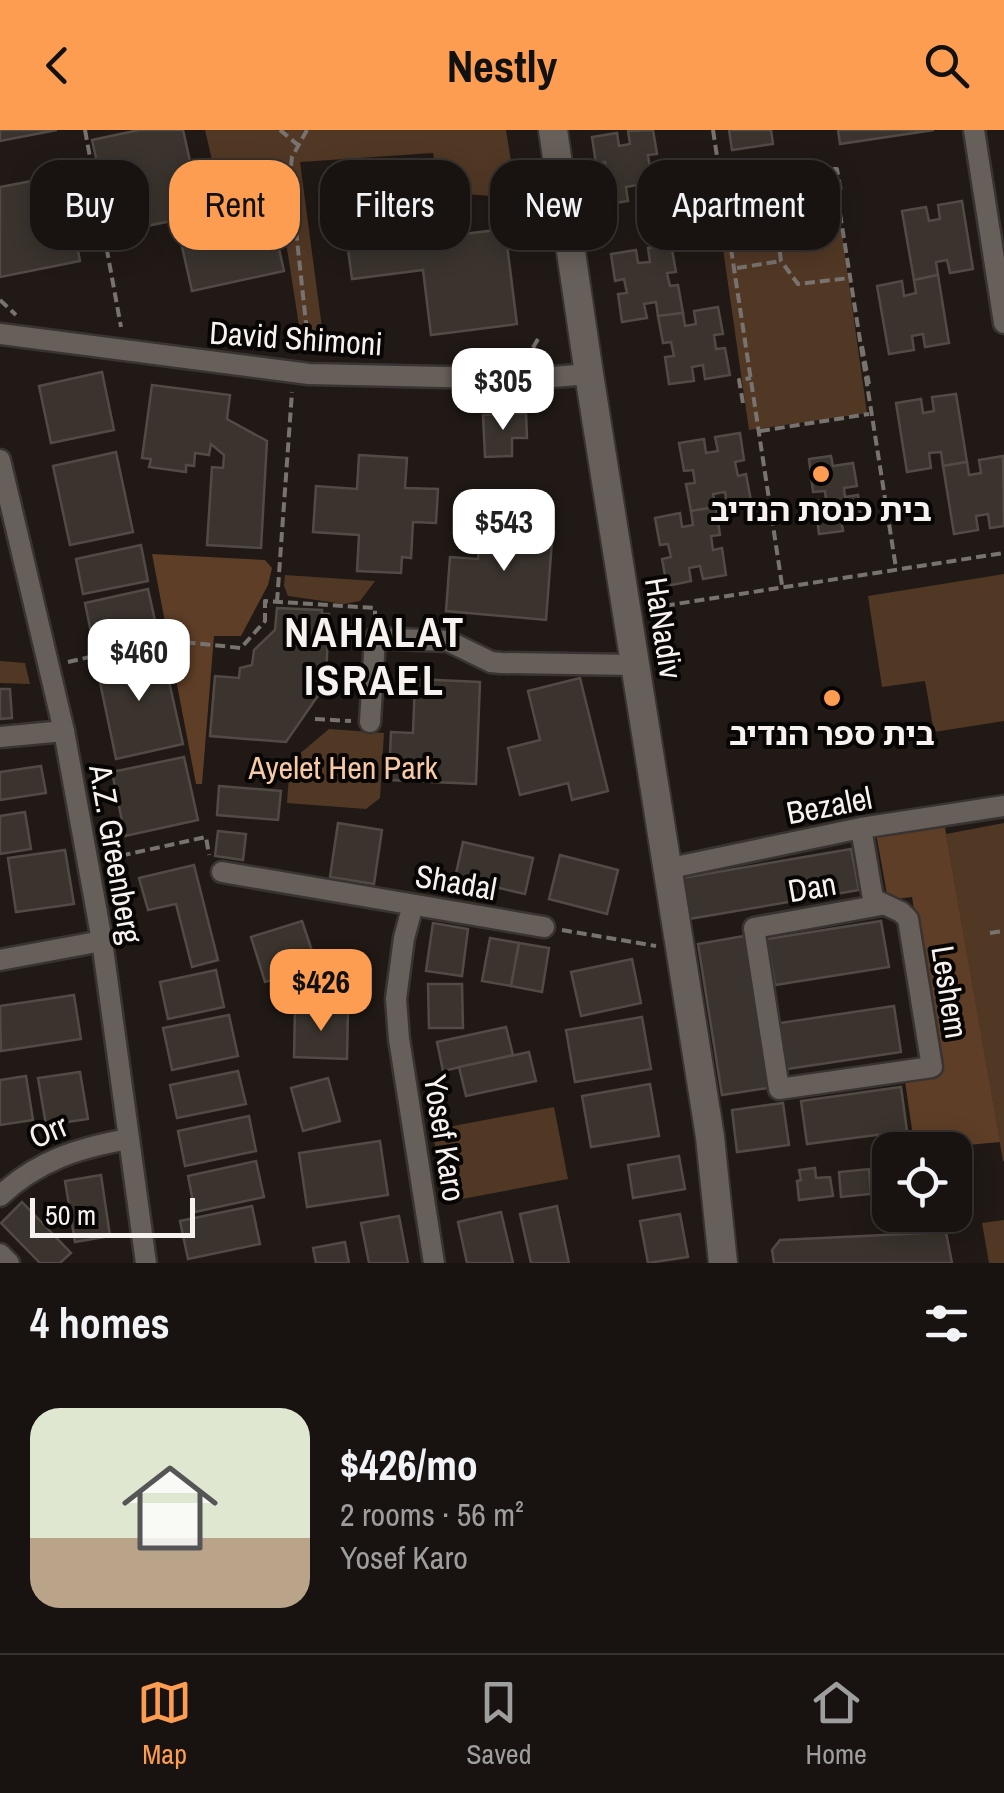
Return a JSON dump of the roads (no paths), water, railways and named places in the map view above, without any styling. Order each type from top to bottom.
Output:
[{"type":"street","name":"HaNadiv","points":[[554,130],[710,1137],[723,1263]]},
{"type":"street","points":[[974,130],[1000,272],[1004,322]]},
{"type":"street","name":"David Shimoni","points":[[0,334],[293,372],[528,379],[589,374]]},
{"type":"street","name":"A.Z. Greenberg","points":[[0,460],[64,731],[102,941],[146,1263]]},
{"type":"street","points":[[370,722],[376,638],[448,641],[491,662],[636,665]]},
{"type":"street","points":[[0,737],[64,731]]},
{"type":"street","name":"Bezalel","points":[[666,870],[860,828],[1004,806]]},
{"type":"street","name":"Leshem","points":[[860,828],[873,899],[908,919],[932,1067]]},
{"type":"street","name":"Shadal","points":[[222,872],[544,927]]},
{"type":"street","name":"Dan","points":[[881,904],[754,928],[779,1089],[932,1067]]},
{"type":"street","name":"Yosef Karo","points":[[414,905],[404,938],[396,999],[434,1263]]},
{"type":"street","points":[[0,960],[102,941]]},
{"type":"street","name":"HaNadiv","points":[[706,1263],[702,1189],[710,1137]]},
{"type":"street","name":"Orr","points":[[0,1196],[19,1178],[50,1160],[86,1146],[128,1139]]},
{"type":"street","points":[[0,1254],[9,1263]]},
{"type":"place","name":"בית כנסת הנדיב","points":[[821,474]]},
{"type":"place","name":"בית ספר הנדיב","points":[[832,698]]},
{"type":"district","name":"NAHALAT ISRAEL","points":[[375,656]]},
{"type":"park label","name":"Ayelet Hen Park","points":[[343,767]]}]
